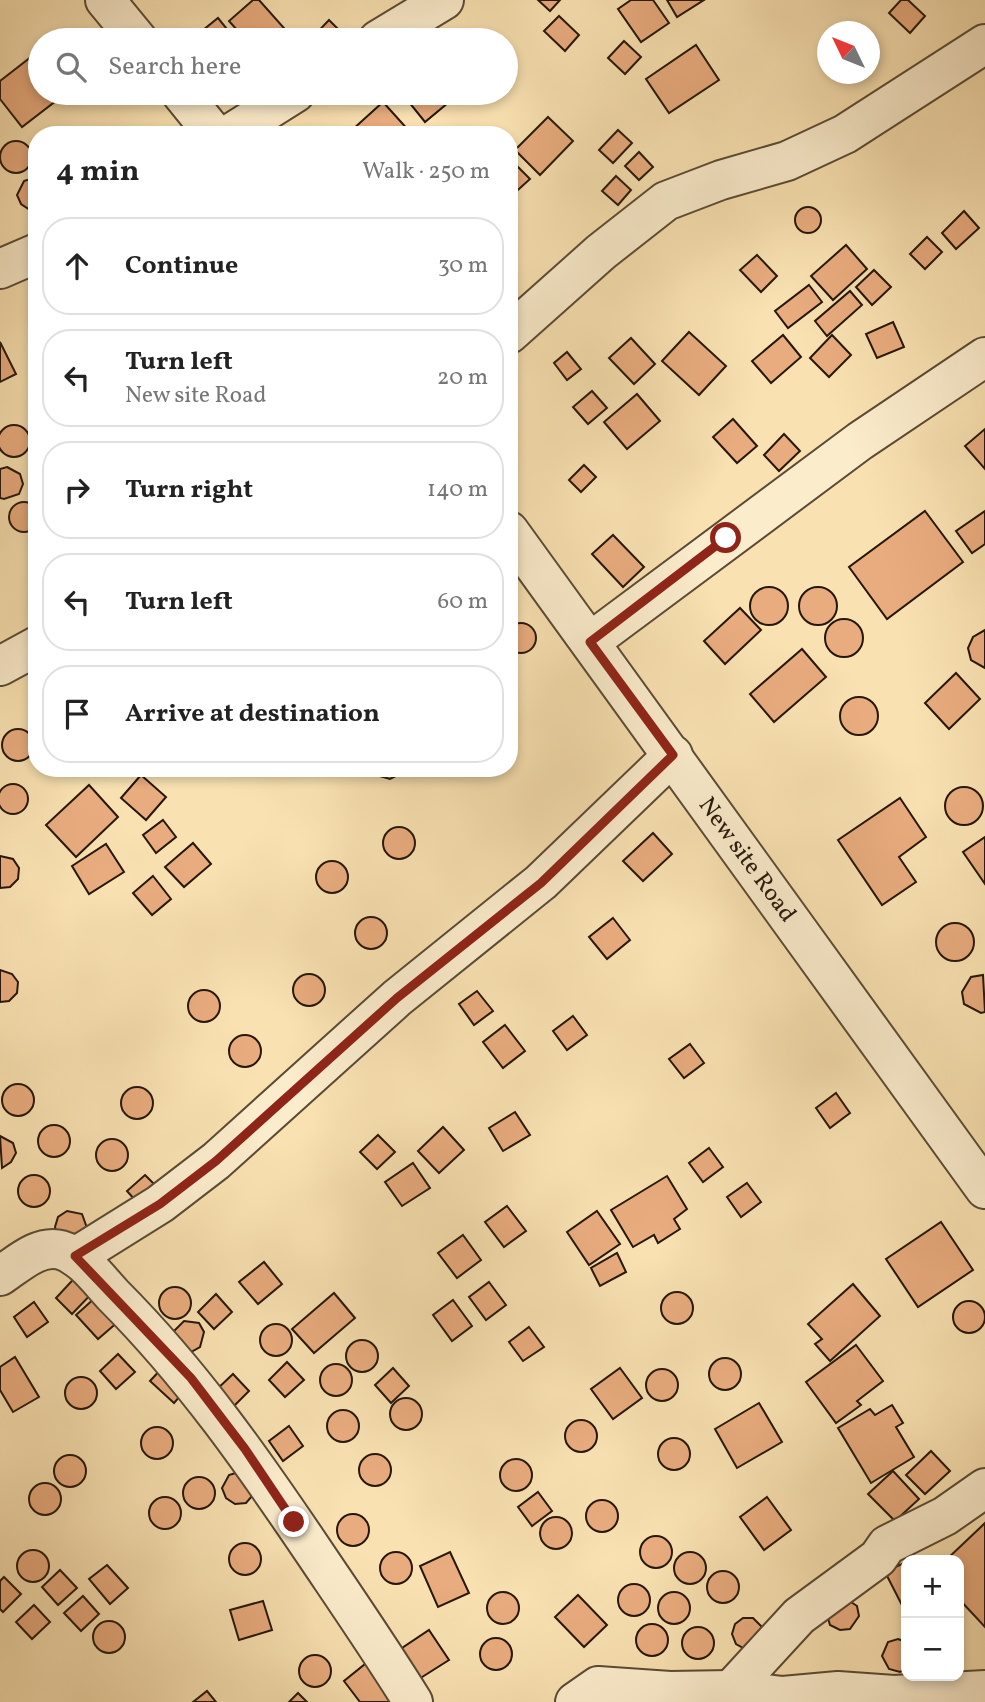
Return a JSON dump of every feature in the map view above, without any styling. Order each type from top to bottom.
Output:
[{"type":"street","points":[[105,0],[128,28]]},
{"type":"street","points":[[398,28],[444,0]]},
{"type":"street","points":[[518,326],[601,252],[666,201],[721,180],[787,161],[845,134],[985,44]]},
{"type":"street","points":[[191,105],[208,126]]},
{"type":"street","points":[[242,126],[276,105]]},
{"type":"street","points":[[0,270],[28,258]]},
{"type":"street","points":[[590,642],[860,441],[985,357]]},
{"type":"street","name":"New site Road","points":[[518,543],[978,1165]]},
{"type":"street","points":[[0,666],[28,651]]},
{"type":"street","points":[[75,1256],[160,1204],[216,1161],[397,998],[541,883],[673,755]]},
{"type":"street","points":[[0,1276],[46,1248],[75,1256],[191,1378],[245,1449],[369,1630],[413,1702]]},
{"type":"street","points":[[731,1690],[799,1616],[878,1558],[887,1545],[945,1516],[985,1488]]},
{"type":"street","points":[[575,1702],[598,1686],[670,1691],[731,1690],[783,1696],[838,1691],[894,1696],[985,1690]]},
{"type":"building","points":[[253,0],[259,0],[284,28],[235,28],[229,21]]},
{"type":"building","points":[[538,0],[560,0],[550,11]]},
{"type":"building","points":[[631,0],[653,0],[669,23],[641,42],[618,9]]},
{"type":"building","points":[[667,0],[704,0],[677,17]]},
{"type":"building","points":[[901,0],[908,0],[925,16],[910,33],[889,13]]},
{"type":"building","points":[[559,16],[579,35],[565,51],[544,31]]},
{"type":"building","points":[[218,18],[226,28],[206,28]]},
{"type":"building","points":[[329,20],[337,28],[321,28]]},
{"type":"building","points":[[624,41],[641,57],[625,74],[608,58]]},
{"type":"building","points":[[696,45],[719,80],[669,113],[646,79]]},
{"type":"building","points":[[28,59],[28,105],[51,105],[22,127],[0,99],[0,81]]},
{"type":"building","points":[[380,105],[386,105],[405,126],[356,126]]},
{"type":"building","points":[[411,105],[445,105],[425,122]]},
{"type":"building","points":[[548,117],[573,141],[540,175],[518,153],[518,147]]},
{"type":"building","points":[[618,130],[632,143],[613,163],[599,150]]},
{"type":"building","points":[[16,141],[27,146],[27,168],[16,173],[5,168],[0,157],[5,146]]},
{"type":"building","points":[[639,152],[653,167],[639,180],[625,166]]},
{"type":"building","points":[[518,167],[530,179],[518,190]]},
{"type":"building","points":[[616,176],[631,190],[618,205],[602,191]]},
{"type":"building","points":[[28,180],[28,209],[21,204],[17,195],[24,181]]},
{"type":"building","points":[[808,207],[818,210],[821,220],[818,230],[808,233],[798,230],[795,220],[798,210]]},
{"type":"building","points":[[964,211],[979,228],[956,249],[942,233]]},
{"type":"building","points":[[927,237],[942,252],[925,269],[910,254]]},
{"type":"building","points":[[846,245],[867,269],[833,300],[811,276]]},
{"type":"building","points":[[757,255],[777,276],[761,292],[740,270]]},
{"type":"building","points":[[874,270],[891,287],[872,305],[856,287]]},
{"type":"building","points":[[809,285],[822,302],[788,328],[775,311]]},
{"type":"building","points":[[850,291],[862,305],[827,336],[815,321]]},
{"type":"building","points":[[893,322],[904,347],[877,358],[866,334]]},
{"type":"building","points":[[689,332],[726,366],[699,395],[662,361]]},
{"type":"building","points":[[783,335],[801,357],[771,383],[752,361]]},
{"type":"building","points":[[832,335],[851,355],[829,377],[810,358]]},
{"type":"building","points":[[631,338],[655,364],[634,384],[609,358]]},
{"type":"building","points":[[0,342],[16,374],[0,382]]},
{"type":"building","points":[[567,352],[581,369],[567,380],[554,363]]},
{"type":"building","points":[[592,391],[607,408],[588,424],[573,407]]},
{"type":"building","points":[[637,394],[660,421],[627,449],[604,422]]},
{"type":"building","points":[[733,419],[757,446],[737,463],[713,437]]},
{"type":"building","points":[[14,425],[28,434],[28,448],[25,452],[14,457],[3,452],[-1,447],[-1,435],[3,430]]},
{"type":"building","points":[[985,429],[985,469],[965,446]]},
{"type":"building","points":[[784,434],[800,451],[779,471],[764,455]]},
{"type":"building","points":[[584,465],[596,477],[581,492],[569,480]]},
{"type":"building","points":[[7,467],[20,474],[23,484],[19,494],[4,499],[0,498],[0,469]]},
{"type":"building","points":[[28,503],[28,531],[24,532],[13,528],[9,517],[13,506]]},
{"type":"building","points":[[925,511],[963,562],[887,619],[849,567]]},
{"type":"building","points":[[985,511],[985,544],[972,553],[956,531]]},
{"type":"building","points":[[613,535],[644,567],[623,587],[592,554]]},
{"type":"building","points":[[769,587],[782,593],[788,606],[782,619],[769,625],[756,619],[750,606],[756,593]]},
{"type":"building","points":[[818,587],[831,593],[837,606],[831,619],[818,625],[805,619],[799,606],[805,593]]},
{"type":"building","points":[[740,608],[761,630],[725,664],[704,641]]},
{"type":"building","points":[[844,619],[857,625],[863,638],[857,651],[844,657],[831,651],[825,638],[831,625]]},
{"type":"building","points":[[518,624],[527,624],[535,632],[532,649],[518,652]]},
{"type":"building","points":[[985,630],[985,668],[971,660],[968,648],[973,637]]},
{"type":"building","points":[[802,649],[826,677],[774,722],[750,694]]},
{"type":"building","points":[[956,673],[980,699],[949,729],[925,703]]},
{"type":"building","points":[[859,697],[872,703],[878,716],[872,729],[859,735],[846,729],[840,716],[846,703]]},
{"type":"building","points":[[12,730],[24,730],[28,733],[28,757],[24,760],[12,760],[3,751],[3,739]]},
{"type":"building","points":[[139,777],[143,777],[166,797],[146,820],[121,798]]},
{"type":"building","points":[[7,785],[19,785],[27,793],[27,805],[19,813],[7,813],[-1,805],[-1,793]]},
{"type":"building","points":[[89,785],[118,817],[76,857],[46,825]]},
{"type":"building","points":[[964,787],[977,793],[983,806],[977,819],[964,825],[951,819],[945,806],[951,793]]},
{"type":"building","points":[[900,798],[926,837],[899,857],[916,882],[882,905],[838,840]]},
{"type":"building","points":[[163,820],[176,837],[156,853],[143,835]]},
{"type":"building","points":[[399,827],[410,832],[415,843],[410,854],[399,859],[388,854],[383,843],[388,832]]},
{"type":"building","points":[[653,833],[672,854],[643,881],[623,861]]},
{"type":"building","points":[[985,837],[985,884],[963,852]]},
{"type":"building","points":[[193,843],[211,864],[184,887],[165,867]]},
{"type":"building","points":[[106,844],[124,872],[89,894],[72,866]]},
{"type":"building","points":[[0,856],[13,859],[19,868],[18,879],[10,887],[0,888]]},
{"type":"building","points":[[332,861],[343,866],[348,877],[343,888],[332,893],[321,888],[316,877],[321,866]]},
{"type":"building","points":[[153,876],[171,899],[152,915],[133,893]]},
{"type":"building","points":[[371,917],[382,922],[387,933],[382,944],[371,949],[360,944],[355,933],[360,922]]},
{"type":"building","points":[[613,918],[630,940],[607,959],[589,937]]},
{"type":"building","points":[[955,923],[969,928],[974,942],[969,956],[955,961],[941,956],[936,942],[941,928]]},
{"type":"building","points":[[0,970],[12,974],[18,982],[17,993],[9,1001],[0,1002]]},
{"type":"building","points":[[309,974],[320,979],[325,990],[320,1001],[309,1006],[298,1001],[293,990],[298,979]]},
{"type":"building","points":[[983,975],[985,1012],[981,1013],[964,1004],[962,992],[971,977]]},
{"type":"building","points":[[204,990],[215,995],[220,1006],[215,1017],[204,1022],[193,1017],[188,1006],[193,995]]},
{"type":"building","points":[[477,991],[493,1011],[474,1025],[459,1004]]},
{"type":"building","points":[[573,1016],[587,1035],[567,1050],[553,1031]]},
{"type":"building","points":[[505,1025],[525,1051],[503,1068],[483,1042]]},
{"type":"building","points":[[245,1035],[256,1040],[261,1051],[256,1062],[245,1067],[234,1062],[229,1051],[234,1040]]},
{"type":"building","points":[[690,1044],[704,1063],[684,1078],[669,1059]]},
{"type":"building","points":[[18,1084],[29,1089],[34,1100],[29,1111],[18,1116],[7,1111],[2,1100],[7,1089]]},
{"type":"building","points":[[137,1087],[148,1092],[153,1103],[148,1114],[137,1119],[126,1114],[121,1103],[126,1092]]},
{"type":"building","points":[[836,1093],[850,1113],[830,1128],[816,1108]]},
{"type":"building","points":[[515,1112],[530,1135],[503,1151],[489,1128]]},
{"type":"building","points":[[54,1125],[65,1130],[70,1141],[65,1152],[54,1157],[43,1152],[38,1141],[43,1130]]},
{"type":"building","points":[[443,1127],[464,1150],[439,1173],[418,1151]]},
{"type":"building","points":[[378,1135],[395,1152],[377,1169],[360,1152]]},
{"type":"building","points":[[0,1136],[13,1143],[16,1153],[11,1162],[2,1168]]},
{"type":"building","points":[[112,1139],[123,1144],[128,1155],[123,1166],[112,1171],[101,1166],[96,1155],[101,1144]]},
{"type":"building","points":[[709,1148],[723,1167],[703,1182],[689,1163]]},
{"type":"building","points":[[413,1163],[430,1188],[402,1206],[385,1182]]},
{"type":"building","points":[[34,1175],[45,1180],[50,1191],[45,1202],[34,1207],[23,1202],[18,1191],[23,1180]]},
{"type":"building","points":[[145,1175],[162,1192],[143,1209],[127,1191]]},
{"type":"building","points":[[667,1176],[687,1209],[674,1219],[680,1229],[658,1243],[654,1235],[633,1247],[611,1210]]},
{"type":"building","points":[[747,1183],[761,1202],[741,1217],[727,1197]]},
{"type":"building","points":[[507,1206],[526,1231],[504,1247],[485,1222]]},
{"type":"building","points":[[67,1211],[82,1214],[87,1228],[68,1242],[56,1232],[55,1227],[58,1217]]},
{"type":"building","points":[[597,1211],[620,1244],[589,1265],[567,1232]]},
{"type":"building","points":[[941,1222],[973,1270],[918,1307],[886,1259]]},
{"type":"building","points":[[463,1235],[481,1260],[457,1278],[438,1253]]},
{"type":"building","points":[[617,1253],[626,1272],[600,1286],[591,1268]]},
{"type":"building","points":[[264,1262],[282,1284],[258,1304],[239,1282]]},
{"type":"building","points":[[82,1270],[98,1287],[72,1314],[56,1298]]},
{"type":"building","points":[[489,1282],[506,1305],[486,1320],[469,1297]]},
{"type":"building","points":[[853,1284],[880,1316],[830,1361],[815,1344],[822,1339],[808,1324]]},
{"type":"building","points":[[175,1287],[186,1292],[191,1303],[186,1314],[175,1319],[164,1314],[159,1303],[164,1292]]},
{"type":"building","points":[[677,1292],[688,1297],[693,1308],[688,1319],[677,1324],[666,1319],[661,1308],[666,1297]]},
{"type":"building","points":[[334,1293],[355,1318],[314,1353],[292,1329]]},
{"type":"building","points":[[216,1294],[232,1312],[214,1329],[198,1312]]},
{"type":"building","points":[[96,1297],[119,1321],[98,1339],[76,1315]]},
{"type":"building","points":[[453,1300],[472,1326],[452,1341],[433,1315]]},
{"type":"building","points":[[969,1301],[980,1306],[985,1317],[980,1328],[969,1333],[958,1328],[953,1317],[958,1306]]},
{"type":"building","points":[[34,1302],[48,1322],[27,1337],[14,1317]]},
{"type":"building","points":[[184,1321],[199,1323],[204,1332],[200,1347],[191,1352],[173,1332]]},
{"type":"building","points":[[276,1324],[287,1329],[292,1340],[287,1351],[276,1356],[265,1351],[260,1340],[265,1329]]},
{"type":"building","points":[[529,1327],[544,1347],[523,1361],[509,1342]]},
{"type":"building","points":[[362,1340],[373,1345],[378,1356],[373,1367],[362,1372],[351,1367],[346,1356],[351,1345]]},
{"type":"building","points":[[856,1345],[883,1381],[857,1401],[861,1405],[836,1423],[806,1382]]},
{"type":"building","points":[[118,1354],[135,1372],[116,1389],[100,1371]]},
{"type":"building","points":[[15,1357],[39,1397],[13,1412],[0,1390],[0,1367]]},
{"type":"building","points":[[725,1358],[736,1363],[741,1374],[736,1385],[725,1390],[714,1385],[709,1374],[714,1363]]},
{"type":"building","points":[[287,1362],[304,1380],[285,1397],[269,1380]]},
{"type":"building","points":[[336,1364],[347,1369],[352,1380],[347,1391],[336,1396],[325,1391],[320,1380],[325,1369]]},
{"type":"building","points":[[163,1367],[187,1388],[174,1403],[150,1381]]},
{"type":"building","points":[[393,1368],[409,1386],[391,1403],[375,1385]]},
{"type":"building","points":[[620,1368],[642,1398],[613,1419],[591,1389]]},
{"type":"building","points":[[662,1369],[673,1374],[678,1385],[673,1396],[662,1401],[651,1396],[646,1385],[651,1374]]},
{"type":"building","points":[[233,1374],[249,1391],[231,1409],[215,1391]]},
{"type":"building","points":[[81,1377],[92,1382],[97,1393],[92,1404],[81,1409],[70,1404],[65,1393],[70,1382]]},
{"type":"building","points":[[406,1398],[417,1403],[422,1414],[417,1425],[406,1430],[395,1425],[390,1414],[395,1403]]},
{"type":"building","points":[[759,1403],[782,1442],[737,1468],[715,1429]]},
{"type":"building","points":[[892,1405],[903,1423],[896,1427],[914,1457],[871,1483],[838,1428],[870,1409],[875,1415]]},
{"type":"building","points":[[343,1410],[354,1415],[359,1426],[354,1437],[343,1442],[332,1437],[327,1426],[332,1415]]},
{"type":"building","points":[[581,1420],[592,1425],[597,1436],[592,1447],[581,1452],[570,1447],[565,1436],[570,1425]]},
{"type":"building","points":[[289,1426],[303,1446],[283,1461],[269,1441]]},
{"type":"building","points":[[157,1427],[168,1432],[173,1443],[168,1454],[157,1459],[146,1454],[141,1443],[146,1432]]},
{"type":"building","points":[[674,1438],[685,1443],[690,1454],[685,1465],[674,1470],[663,1465],[658,1454],[663,1443]]},
{"type":"building","points":[[931,1451],[950,1471],[925,1494],[906,1475]]},
{"type":"building","points":[[375,1454],[386,1459],[391,1470],[386,1481],[375,1486],[364,1481],[359,1470],[364,1459]]},
{"type":"building","points":[[70,1455],[81,1460],[86,1471],[81,1482],[70,1487],[59,1482],[54,1471],[59,1460]]},
{"type":"building","points":[[516,1459],[527,1464],[532,1475],[527,1486],[516,1491],[505,1486],[500,1475],[505,1464]]},
{"type":"building","points":[[893,1471],[919,1499],[895,1521],[868,1494]]},
{"type":"building","points":[[239,1472],[253,1495],[246,1503],[235,1504],[226,1498],[222,1488],[229,1475]]},
{"type":"building","points":[[199,1477],[210,1482],[215,1493],[210,1504],[199,1509],[188,1504],[183,1493],[188,1482]]},
{"type":"building","points":[[45,1483],[56,1488],[61,1499],[56,1510],[45,1515],[34,1510],[29,1499],[34,1488]]},
{"type":"building","points":[[538,1492],[552,1511],[532,1526],[518,1507]]},
{"type":"building","points":[[165,1497],[176,1502],[181,1513],[176,1524],[165,1529],[154,1524],[149,1513],[154,1502]]},
{"type":"building","points":[[767,1497],[791,1530],[764,1550],[740,1517]]},
{"type":"building","points":[[602,1500],[613,1505],[618,1516],[613,1527],[602,1532],[591,1527],[586,1516],[591,1505]]},
{"type":"building","points":[[353,1514],[364,1519],[369,1530],[364,1541],[353,1546],[342,1541],[337,1530],[342,1519]]},
{"type":"building","points":[[556,1517],[567,1522],[572,1533],[567,1544],[556,1549],[545,1544],[540,1533],[545,1522]]},
{"type":"building","points":[[985,1523],[985,1627],[964,1604],[964,1555],[951,1555]]},
{"type":"building","points":[[656,1536],[667,1541],[672,1552],[667,1563],[656,1568],[645,1563],[640,1552],[645,1541]]},
{"type":"building","points":[[245,1543],[256,1548],[261,1559],[256,1570],[245,1575],[234,1570],[229,1559],[234,1548]]},
{"type":"building","points":[[33,1550],[44,1555],[49,1566],[44,1577],[33,1582],[22,1577],[17,1566],[22,1555]]},
{"type":"building","points":[[396,1552],[407,1557],[412,1568],[407,1579],[396,1584],[385,1579],[380,1568],[385,1557]]},
{"type":"building","points":[[450,1552],[469,1593],[438,1607],[420,1566]]},
{"type":"building","points":[[690,1552],[701,1557],[706,1568],[701,1579],[690,1584],[679,1579],[674,1568],[679,1557]]},
{"type":"building","points":[[901,1564],[901,1603],[885,1572]]},
{"type":"building","points":[[107,1565],[128,1588],[110,1604],[89,1579]]},
{"type":"building","points":[[60,1570],[77,1588],[58,1605],[42,1587]]},
{"type":"building","points":[[723,1571],[734,1576],[739,1587],[734,1598],[723,1603],[712,1598],[707,1587],[712,1576]]},
{"type":"building","points":[[4,1577],[21,1594],[3,1612],[0,1609],[0,1581]]},
{"type":"building","points":[[634,1584],[645,1589],[650,1600],[645,1611],[634,1616],[623,1611],[618,1600],[623,1589]]},
{"type":"building","points":[[503,1592],[514,1597],[519,1608],[514,1619],[503,1624],[492,1619],[487,1608],[492,1597]]},
{"type":"building","points":[[674,1592],[685,1597],[690,1608],[685,1619],[674,1624],[663,1619],[658,1608],[663,1597]]},
{"type":"building","points":[[578,1595],[607,1625],[584,1647],[555,1617]]},
{"type":"building","points":[[83,1596],[99,1614],[81,1631],[64,1613]]},
{"type":"building","points":[[848,1600],[857,1606],[859,1616],[850,1629],[840,1630],[830,1625],[827,1615]]},
{"type":"building","points":[[263,1601],[272,1630],[239,1640],[230,1610]]},
{"type":"building","points":[[34,1605],[50,1622],[32,1639],[16,1622]]},
{"type":"building","points":[[743,1618],[753,1618],[764,1629],[745,1649],[736,1644],[732,1634],[735,1624]]},
{"type":"building","points":[[109,1621],[120,1626],[125,1637],[120,1648],[109,1653],[98,1648],[93,1637],[98,1626]]},
{"type":"building","points":[[652,1624],[663,1629],[668,1640],[663,1651],[652,1656],[641,1651],[636,1640],[641,1629]]},
{"type":"building","points":[[698,1627],[709,1632],[714,1643],[709,1654],[698,1659],[687,1654],[682,1643],[687,1632]]},
{"type":"building","points":[[429,1630],[449,1660],[419,1679],[399,1650]]},
{"type":"building","points":[[496,1638],[507,1643],[512,1654],[507,1665],[496,1670],[485,1665],[480,1654],[485,1643]]},
{"type":"building","points":[[901,1640],[900,1672],[889,1669],[882,1656],[888,1642]]},
{"type":"building","points":[[315,1655],[326,1660],[331,1671],[326,1682],[315,1687],[304,1682],[299,1671],[304,1660]]},
{"type":"building","points":[[375,1656],[392,1702],[360,1702],[344,1681]]},
{"type":"building","points":[[207,1691],[216,1702],[193,1702]]},
{"type":"building","points":[[298,1693],[307,1702],[289,1702]]},
{"type":"route","points":[[294,1522],[245,1449],[191,1378],[75,1256],[160,1204],[216,1161],[397,998],[541,883],[597,832],[673,755],[590,642],[726,538]]}]
